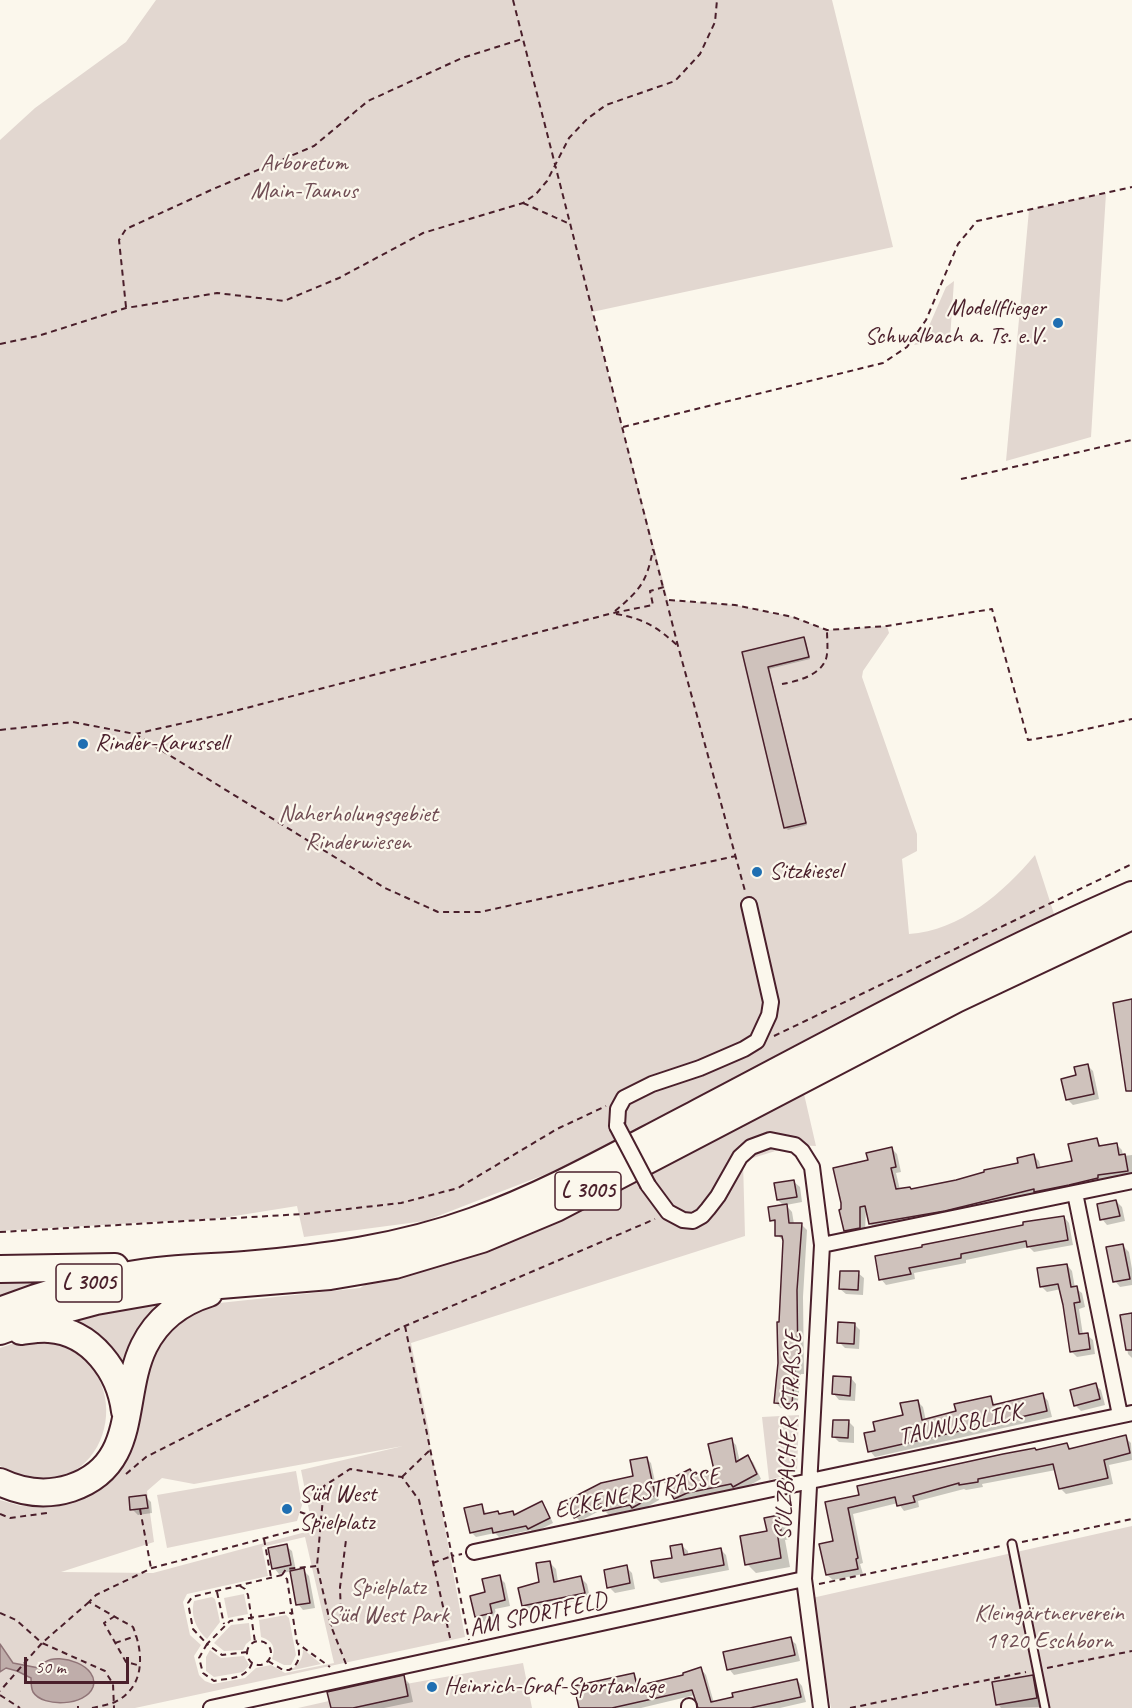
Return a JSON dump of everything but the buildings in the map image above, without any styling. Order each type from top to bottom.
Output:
[{"type":"highway","name":"L 3005","points":[[0,1311],[36,1297],[124,1275],[294,1260],[363,1251],[435,1234],[474,1221],[551,1188],[957,978],[1047,933],[1132,895]]},
{"type":"highway","name":"L 3005","points":[[0,1332],[44,1315],[96,1300],[159,1290],[330,1276],[395,1265],[454,1249],[556,1208],[956,999],[1132,916]]},
{"type":"highway","points":[[0,1269],[54,1267],[181,1269]]},
{"type":"highway","points":[[0,1482],[31,1492],[53,1493],[75,1487],[94,1476],[110,1461],[121,1442],[143,1348],[152,1331],[165,1315],[197,1297],[238,1284]]},
{"type":"highway","points":[[0,1332],[49,1329],[66,1332],[82,1340],[99,1353],[112,1370],[120,1386],[127,1420]]},
{"type":"street","points":[[668,1212],[648,1185],[617,1126],[618,1108],[624,1098],[652,1084],[700,1068],[757,1041],[769,1015],[771,1002],[749,905]]},
{"type":"street","name":"SULZBACHER STRASSE","points":[[668,1212],[683,1220],[693,1221],[702,1216],[718,1196],[740,1157],[751,1148],[770,1140],[795,1145],[802,1151],[812,1167],[822,1245],[804,1583],[822,1708]]},
{"type":"street","points":[[822,1245],[1132,1181]]},
{"type":"street","name":"TAUNUSBLICK","points":[[809,1480],[1126,1414],[1076,1193]]},
{"type":"street","name":"ECKENERSTRASSE","points":[[474,1552],[809,1480]]},
{"type":"street","name":"AM SPORTFELD","points":[[211,1708],[804,1583]]},
{"type":"lane","points":[[1012,1544],[1036,1670],[1046,1708]]},
{"type":"path","points":[[513,0],[678,646],[749,905]]},
{"type":"path","points":[[0,344],[38,336],[126,308],[217,293],[284,301],[339,278],[423,233],[523,203],[536,194],[547,181],[569,138],[587,118],[606,105],[675,81],[700,54],[715,22],[717,0]]},
{"type":"path","points":[[126,308],[119,240],[126,229],[314,147],[368,101],[462,58],[522,39]]},
{"type":"path","points":[[623,427],[883,363],[907,347],[926,320],[958,244],[976,221],[1132,187]]},
{"type":"path","points":[[523,203],[571,224]]},
{"type":"path","points":[[961,479],[1132,440]]},
{"type":"path","points":[[613,613],[642,584],[649,572],[653,549]]},
{"type":"path","points":[[135,734],[223,714],[613,613],[653,605],[650,591],[664,587]]},
{"type":"path","points":[[668,600],[735,605],[793,617],[827,630],[887,626],[992,609],[1028,740],[1132,719]]},
{"type":"path","points":[[613,613],[637,617],[658,627],[678,646]]},
{"type":"path","points":[[782,684],[798,681],[816,672],[827,657],[827,630]]},
{"type":"path","points":[[0,730],[73,722],[135,734],[385,888],[438,912],[480,912],[736,856]]},
{"type":"path","points":[[757,1041],[778,1034],[1132,864]]},
{"type":"path","points":[[0,1232],[303,1214],[401,1203],[458,1188],[557,1129],[596,1111]]},
{"type":"path","points":[[120,1478],[146,1457],[405,1326],[648,1224],[668,1212]]},
{"type":"path","points":[[405,1326],[471,1653]]},
{"type":"path","points":[[402,1477],[431,1449]]},
{"type":"path","points":[[352,1677],[330,1626],[317,1566],[324,1486],[350,1469],[402,1477],[419,1500],[454,1657]]},
{"type":"path","points":[[140,1509],[152,1568]]},
{"type":"path","points":[[0,1514],[10,1518],[32,1517],[52,1512]]},
{"type":"path","points":[[300,1512],[322,1520]]},
{"type":"path","points":[[804,1583],[1132,1519]]},
{"type":"path","points":[[20,1708],[0,1693],[42,1643],[96,1595],[152,1568],[307,1527],[322,1520]]},
{"type":"path","points":[[264,1539],[271,1578]]},
{"type":"path","points":[[330,1626],[341,1618],[340,1587],[346,1540]]},
{"type":"path","points":[[433,1563],[452,1556],[474,1552]]},
{"type":"path","points":[[247,1652],[222,1655],[207,1644],[193,1629],[188,1603],[192,1597],[282,1575],[286,1569],[317,1566]]},
{"type":"path","points":[[268,1661],[283,1670],[289,1670],[294,1667],[300,1654],[286,1579],[282,1575]]},
{"type":"path","points":[[238,1586],[245,1589],[248,1595],[255,1642]]},
{"type":"path","points":[[217,1591],[224,1624]]},
{"type":"path","points":[[89,1602],[133,1627],[141,1653],[138,1677],[126,1696],[113,1703],[92,1708]]},
{"type":"path","points":[[252,1663],[250,1671],[244,1675],[214,1680],[203,1673],[200,1658],[207,1644],[224,1624],[230,1621],[288,1611],[292,1614]]},
{"type":"path","points":[[0,1613],[16,1620],[42,1643],[105,1671],[113,1684],[114,1708]]},
{"type":"path","points":[[115,1616],[104,1623],[126,1662],[141,1666]]},
{"type":"path","points":[[115,1643],[136,1636]]},
{"type":"path","points":[[255,1642],[267,1644],[270,1650],[268,1661],[263,1664],[252,1663],[248,1658],[249,1646],[255,1642]]},
{"type":"path","points":[[297,1643],[332,1669]]},
{"type":"path","points":[[850,1708],[1132,1651]]},
{"type":"green space","points":[[156,0],[832,0],[893,247],[592,312],[668,600],[735,605],[793,617],[827,630],[887,626],[889,633],[863,671],[862,677],[917,834],[917,851],[902,859],[909,934],[946,926],[980,907],[1009,883],[1035,855],[1055,917],[847,1017],[580,1161],[425,1221],[304,1237],[297,1206],[222,1218],[0,1231],[0,140],[35,108],[126,42]]},
{"type":"green space","name":"Modellflieger Schwalbach a. Ts. e.V.","points":[[1106,193],[1091,437],[1006,461],[1029,210]]},
{"type":"green space","points":[[954,281],[950,339],[914,345],[929,326],[946,287]]},
{"type":"green space","name":"Spielplatz Süd West Park","points":[[804,1094],[816,1146],[795,1145],[743,1161],[745,1236],[411,1343],[430,1436],[429,1441],[465,1637],[135,1708],[0,1708],[0,1500],[21,1506],[46,1506],[72,1502],[93,1492],[116,1473],[148,1356],[174,1320],[210,1304],[360,1288],[373,1280],[584,1203]],"holes":[[[403,1446],[301,1470],[313,1530],[153,1573],[61,1572],[154,1542],[147,1491],[162,1478],[194,1484]],[[305,1537],[334,1663],[285,1673],[271,1665],[256,1668],[245,1678],[213,1684],[205,1681],[199,1675],[194,1656],[201,1645],[190,1635],[183,1602],[187,1594],[268,1576],[262,1547]]]},
{"type":"green space","points":[[71,1275],[0,1296],[0,1278]]},
{"type":"green space","points":[[194,1293],[125,1389],[51,1324],[92,1310]]},
{"type":"green space","points":[[24,1340],[66,1348],[92,1369],[105,1396],[105,1427],[93,1454],[71,1473],[39,1479],[0,1466],[0,1348]]},
{"type":"green space","points":[[799,1415],[797,1472],[769,1480],[762,1417]]},
{"type":"green space","points":[[296,1471],[302,1505],[297,1521],[167,1548],[157,1495]]},
{"type":"green space","name":"Kleingärtnerverein 1920 Eschborn","points":[[1132,1526],[1132,1708],[831,1708],[812,1598]]},
{"type":"green space","points":[[244,1594],[248,1614],[228,1618],[224,1598]]},
{"type":"green space","points":[[212,1597],[215,1599],[220,1622],[207,1639],[195,1622],[193,1607],[194,1601]]},
{"type":"green space","points":[[286,1615],[289,1618],[296,1655],[291,1665],[284,1665],[272,1659],[273,1648],[268,1640],[261,1637],[259,1620]]},
{"type":"green space","points":[[249,1623],[251,1640],[243,1650],[224,1651],[214,1643],[231,1625]]},
{"type":"green space","points":[[303,1649],[321,1664],[289,1671],[299,1662]]},
{"type":"green space","points":[[210,1650],[221,1658],[244,1656],[249,1665],[243,1672],[214,1677],[206,1671],[206,1657]]},
{"type":"green space","name":"Heinrich-Graf-Sportanlage","points":[[523,1663],[532,1708],[298,1708],[329,1701],[327,1689],[403,1673],[406,1684]]},
{"type":"shaded area","points":[[0,1644],[13,1663],[39,1668],[44,1662],[52,1659],[77,1663],[91,1673],[94,1679],[93,1687],[89,1693],[74,1701],[64,1703],[46,1701],[33,1692],[31,1678],[6,1668],[0,1672]]},
{"type":"place","name":"Modellflieger Schwalbach a. Ts. e.V.","points":[[1058,323]]},
{"type":"place","name":"Rinder-Karussell","points":[[83,744]]},
{"type":"place","name":"Sitzkiesel","points":[[757,872]]},
{"type":"place","name":"Süd West Spielplatz","points":[[287,1509]]},
{"type":"place","name":"Heinrich-Graf-Sportanlage","points":[[432,1687]]},
{"type":"park label","name":"Arboretum Main-Taunus","points":[[304,178]]},
{"type":"park label","name":"Naherholungsgebiet Rinderwiesen","points":[[358,829]]}]
